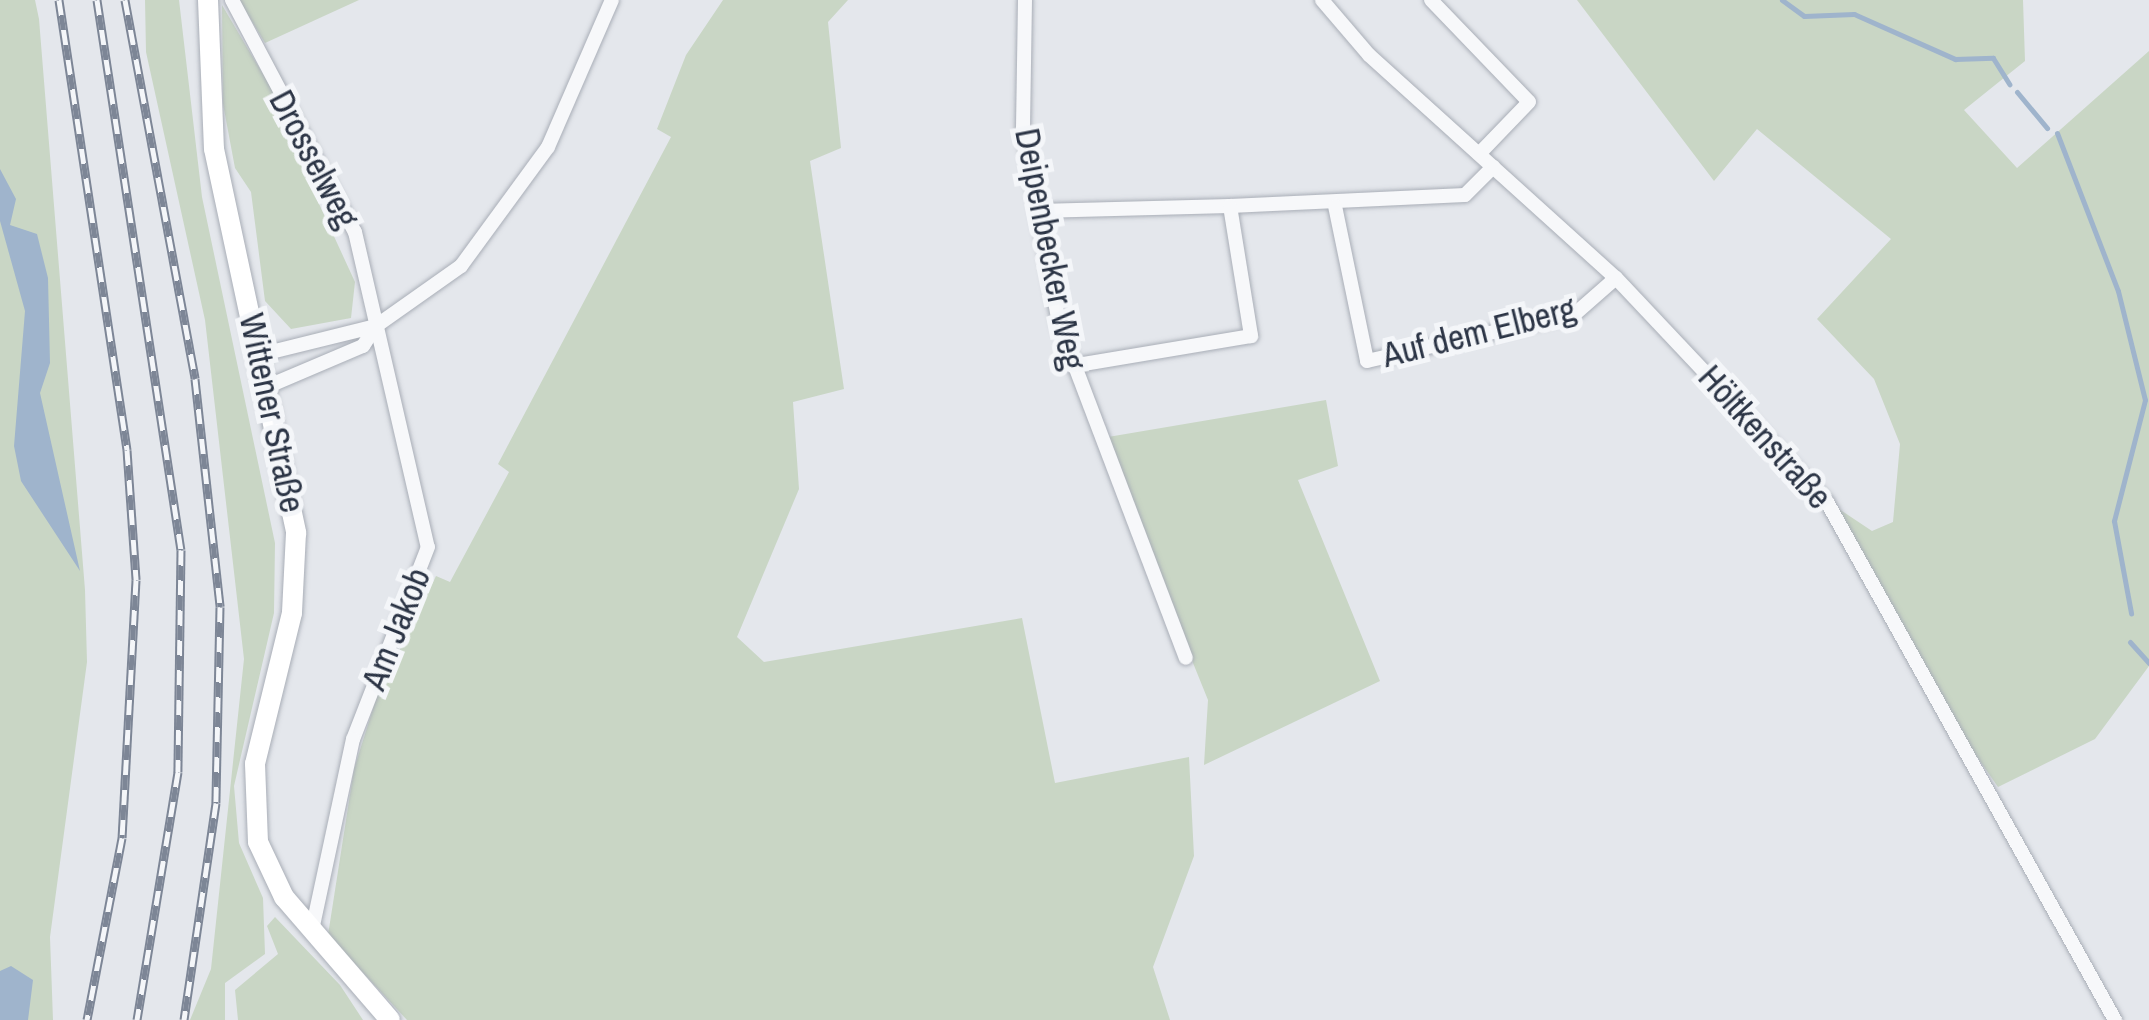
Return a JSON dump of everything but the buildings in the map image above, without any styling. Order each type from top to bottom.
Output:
[{"type":"main road","name":"Wittener Straße","points":[[208,0],[214,150],[271,385],[296,565],[253,800],[270,875],[312,931],[390,1020]]},
{"type":"street","name":"Drosselweg","points":[[232,0],[341,200],[376,326]]},
{"type":"street","points":[[263,354],[376,326],[444,282],[505,211],[548,146],[612,0]]},
{"type":"street","name":"Deipenbecker Weg","points":[[1024,0],[1023,130],[1072,366],[1186,658]]},
{"type":"street","name":"Höltkenstraße","points":[[1322,0],[1479,154],[1616,278],[1836,514],[1920,681],[2004,808],[2115,1020]]},
{"type":"street","points":[[1430,0],[1529,102],[1479,154]]},
{"type":"street","points":[[1038,211],[1335,206],[1466,195],[1493,167]]},
{"type":"street","points":[[1072,366],[1251,336],[1230,206]]},
{"type":"street","name":"Auf dem Elberg","points":[[1335,206],[1367,361],[1576,313],[1616,278]]},
{"type":"street","points":[[271,385],[364,346],[376,326]]},
{"type":"street","name":"Am Jakob","points":[[312,931],[353,739],[428,547],[376,326]]},
{"type":"green space","points":[[0,0],[35,0],[39,19],[85,590],[87,662],[50,937],[53,1020],[0,1020]]},
{"type":"green space","points":[[145,0],[179,0],[202,197],[275,543],[274,613],[234,786],[239,843],[263,898],[265,954],[225,983],[225,1020],[190,1020],[211,969],[244,659],[205,320],[146,52]]},
{"type":"green space","points":[[239,0],[359,0],[265,43]]},
{"type":"green space","points":[[723,0],[848,0],[828,22],[841,148],[810,161],[844,389],[793,402],[799,489],[737,637],[764,662],[1022,618],[1055,783],[1189,757],[1194,856],[1153,967],[1170,1020],[407,1020],[328,935],[354,769],[377,696],[436,576],[450,582],[509,472],[498,464],[671,137],[657,129],[686,55]]},
{"type":"green space","points":[[1577,0],[2023,0],[2025,61],[1964,110],[2017,168],[2149,51],[2149,666],[2095,739],[1998,787],[1922,678],[1839,509],[1872,531],[1893,522],[1900,444],[1874,379],[1817,319],[1891,239],[1757,129],[1714,181]]},
{"type":"green space","points":[[222,5],[306,147],[297,156],[355,282],[351,318],[291,329],[265,301],[251,192],[235,168],[223,104]]},
{"type":"green space","points":[[1326,400],[1338,466],[1298,480],[1380,681],[1204,765],[1208,700],[1102,438]]},
{"type":"green space","points":[[275,917],[340,985],[363,1020],[238,1020],[235,990],[278,954],[267,926]]},
{"type":"water","points":[[0,169],[16,199],[10,225],[37,234],[48,278],[50,363],[40,393],[80,571],[21,481],[14,446],[25,311],[0,221]]},
{"type":"water","points":[[11,966],[33,980],[28,1020],[0,1020],[0,971]]},
{"type":"waterway","points":[[1782,0],[1804,16],[1854,14],[1955,59],[1993,58],[2009,84]]},
{"type":"waterway","points":[[2017,92],[2047,128]]},
{"type":"waterway","points":[[2057,133],[2118,291],[2145,400],[2114,521],[2131,613]]},
{"type":"waterway","points":[[2130,642],[2149,663]]},
{"type":"railway","points":[[59,0],[127,450],[136,580],[122,838],[87,1020]]},
{"type":"railway","points":[[97,0],[181,550],[178,772],[137,1020]]},
{"type":"railway","points":[[125,0],[195,379],[220,607],[216,803],[184,1020]]}]
